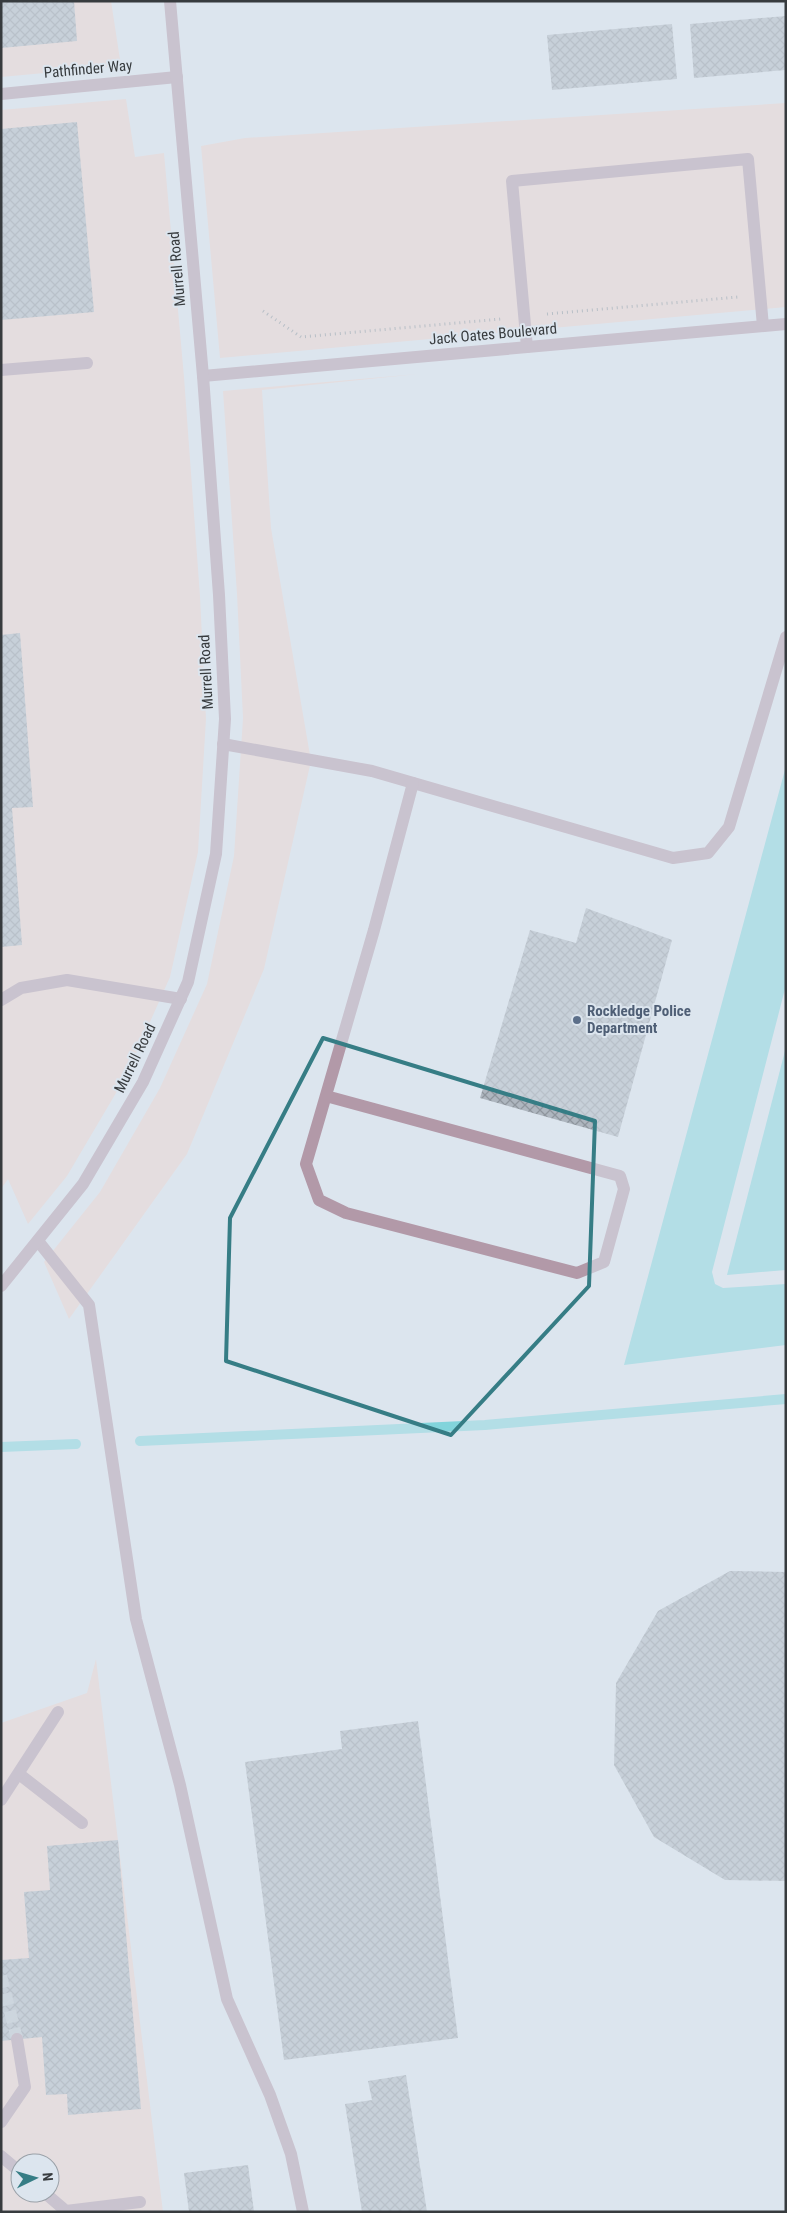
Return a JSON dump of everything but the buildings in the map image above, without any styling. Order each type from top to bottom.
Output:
[{"type":"street","name":"Murrell Road","points":[[1,1286],[83,1184],[143,1082],[188,982],[216,854],[225,719],[219,595],[203,376],[170,1]]},
{"type":"street","name":"Pathfinder Way","points":[[1,94],[177,78]]},
{"type":"street","points":[[528,347],[512,181],[748,159],[764,326]]},
{"type":"street","name":"Jack Oates Boulevard","points":[[203,376],[786,324]]},
{"type":"street","points":[[1,370],[87,363]]},
{"type":"street","points":[[223,744],[372,771],[673,858],[708,854],[729,827],[786,637]]},
{"type":"street","points":[[326,1096],[620,1176],[624,1189],[604,1262],[577,1273],[346,1213],[319,1200],[306,1164],[374,930],[412,783]]},
{"type":"street","points":[[1,1000],[22,988],[67,980],[181,999]]},
{"type":"street","points":[[38,1241],[89,1306],[136,1619],[180,1785],[227,1999],[270,2095],[288,2146],[302,2212]]},
{"type":"street","points":[[1,1800],[58,1712]]},
{"type":"street","points":[[19,1774],[82,1823]]},
{"type":"street","points":[[1,2122],[25,2087],[17,2039]]},
{"type":"street","points":[[57,2203],[66,2211],[140,2202]]},
{"type":"highlighted area","points":[[323,1038],[595,1121],[589,1286],[451,1435],[226,1361],[230,1218]]},
{"type":"shaded area","points":[[1,1],[111,1],[121,66],[1,77]]},
{"type":"shaded area","points":[[126,99],[135,157],[164,153],[184,377],[200,596],[206,719],[198,852],[170,977],[126,1076],[67,1176],[28,1224],[8,1179],[1,1189],[1,110]]},
{"type":"shaded area","points":[[786,103],[786,307],[220,358],[201,146],[245,138]]},
{"type":"shaded area","points":[[418,374],[262,390],[271,528],[311,761],[264,969],[187,1154],[69,1319],[44,1262],[100,1192],[160,1088],[207,984],[234,856],[243,718],[237,594],[223,391]]},
{"type":"shaded area","points":[[96,1659],[163,2212],[1,2212],[1,1723],[87,1693]]},
{"type":"water","points":[[786,766],[786,985],[712,1272],[715,1284],[723,1288],[786,1284],[786,1345],[624,1365]]},
{"type":"water","points":[[786,1047],[786,1270],[727,1275]]},
{"type":"waterway","points":[[140,1441],[485,1425],[786,1399]]},
{"type":"waterway","points":[[1,1447],[76,1444]]},
{"type":"tunnel","points":[[1,1976],[17,2039]]},
{"type":"place","name":"Rockledge Police Department","points":[[577,1020]]}]
